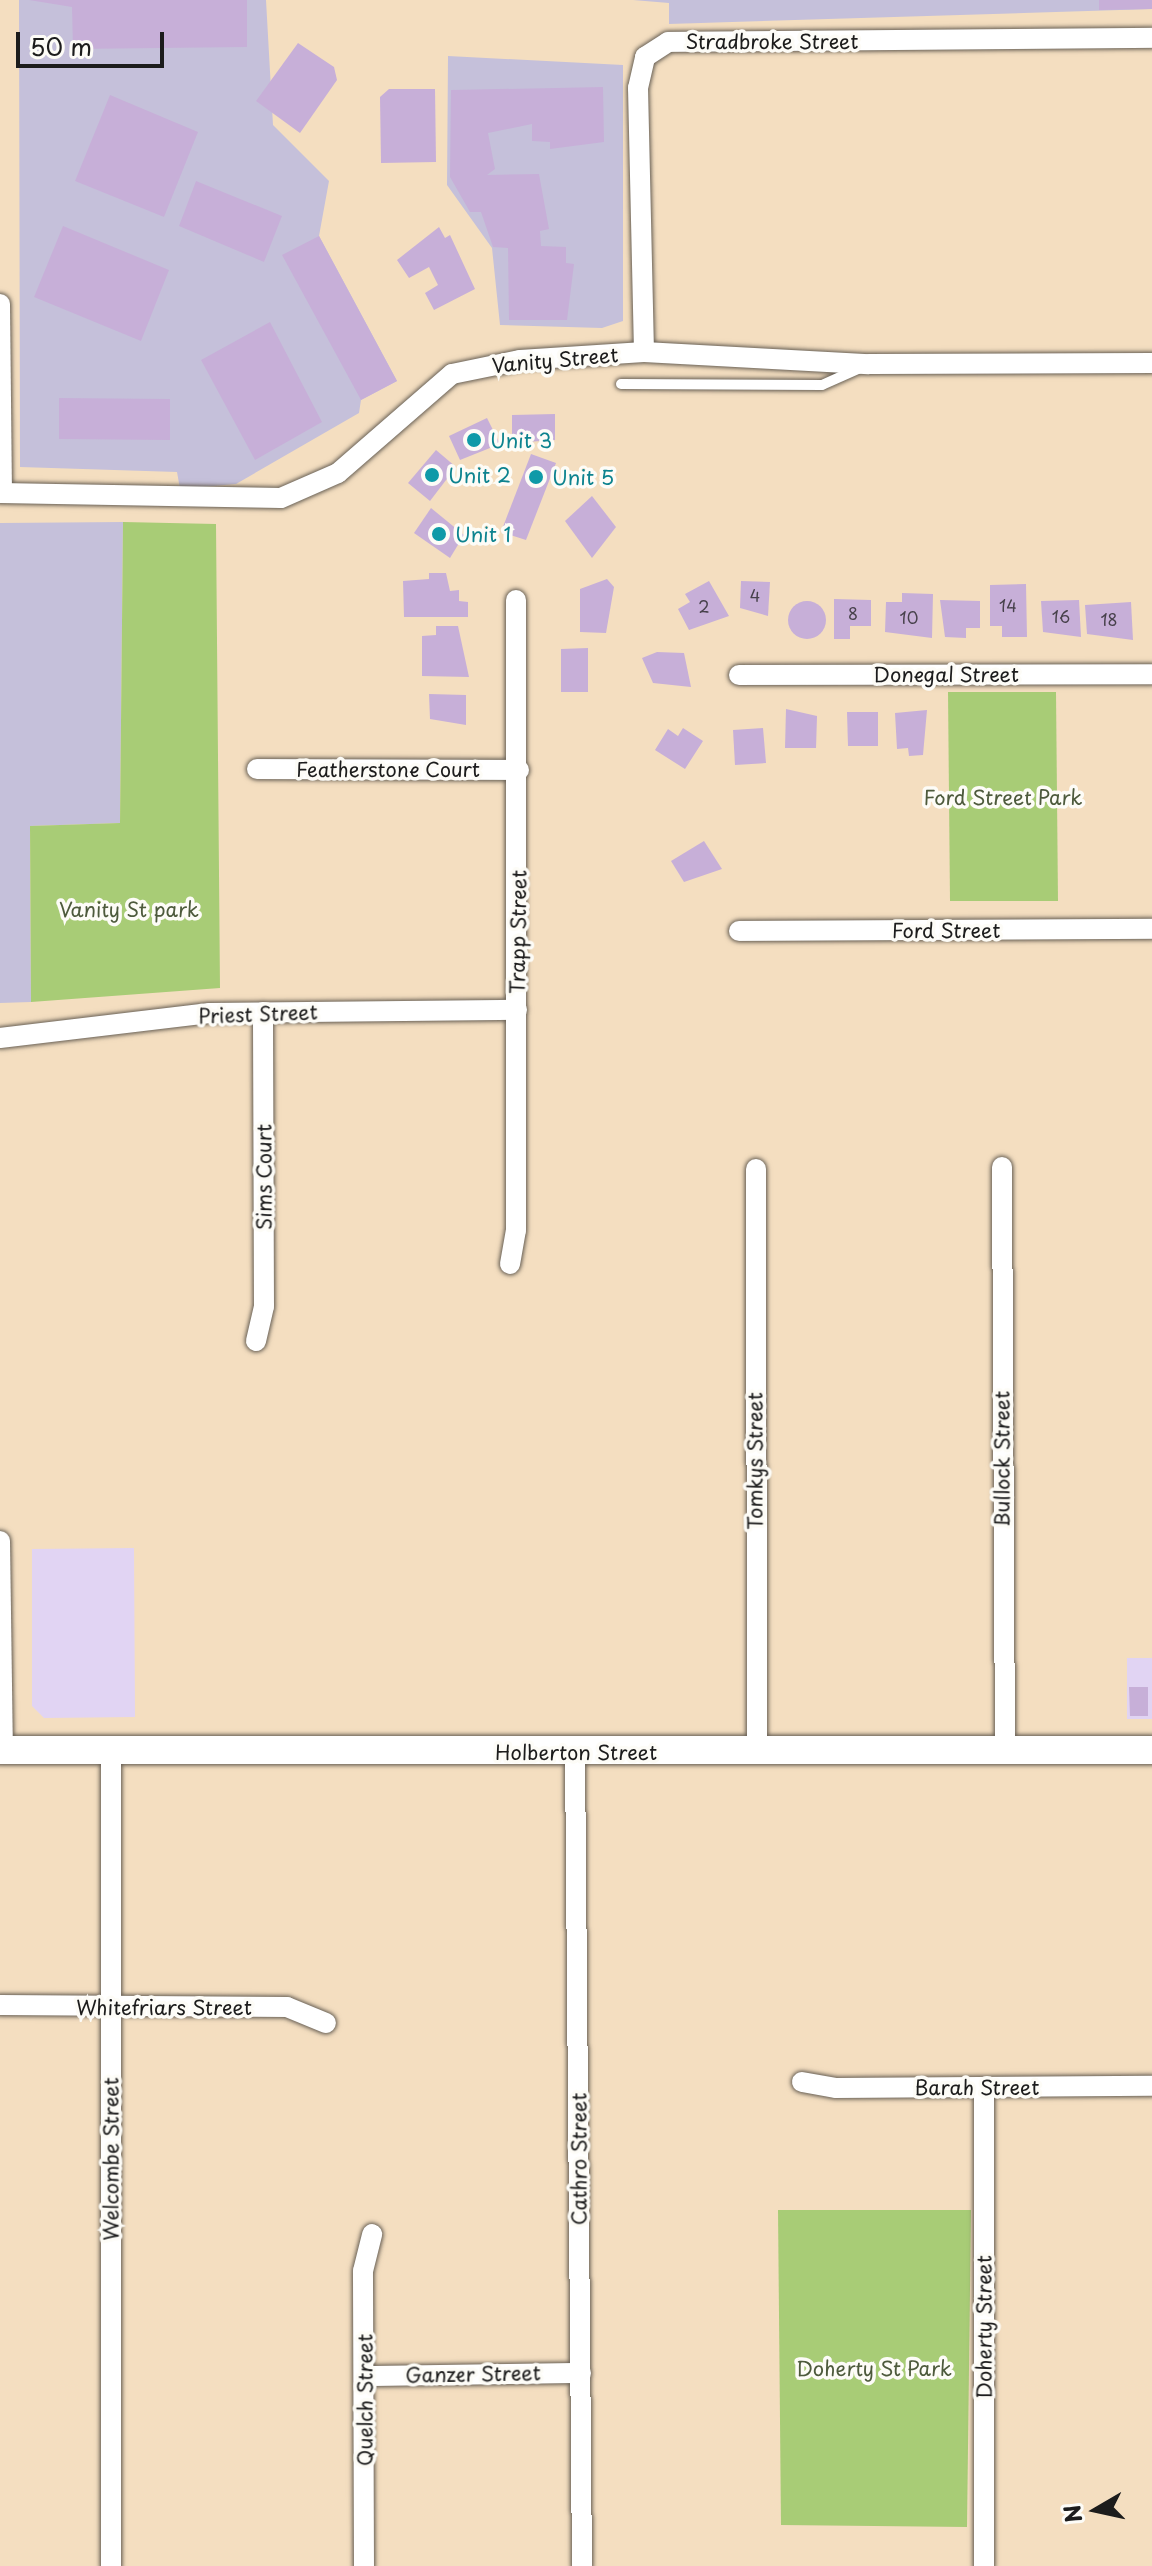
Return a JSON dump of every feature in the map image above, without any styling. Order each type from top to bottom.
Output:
[{"type":"main road","name":"Holberton Street","points":[[1,1750],[1152,1750]]},
{"type":"street","name":"Stradbroke Street","points":[[644,352],[638,88],[645,57],[668,42],[1152,38]]},
{"type":"street","points":[[0,304],[1,493]]},
{"type":"street","name":"Vanity Street","points":[[1,493],[281,498],[338,473],[452,374],[520,360],[644,352],[869,364],[1152,363]]},
{"type":"street","name":"Trapp Street","points":[[510,1264],[517,1010],[519,770],[516,600]]},
{"type":"street","name":"Donegal Street","points":[[739,675],[1152,674]]},
{"type":"street","name":"Featherstone Court","points":[[257,769],[519,770]]},
{"type":"street","name":"Ford Street","points":[[739,931],[1152,929]]},
{"type":"street","name":"Priest Street","points":[[0,1038],[263,1012],[517,1010]]},
{"type":"street","name":"Sims Court","points":[[256,1341],[264,1306],[263,1012]]},
{"type":"street","name":"Bullock Street","points":[[1002,1167],[1005,1751]]},
{"type":"street","name":"Tomkys Street","points":[[756,1169],[757,1752]]},
{"type":"street","points":[[0,1541],[1,1750]]},
{"type":"street","name":"Welcombe Street","points":[[111,1751],[111,2566]]},
{"type":"street","name":"Cathro Street","points":[[575,1752],[582,2566]]},
{"type":"street","name":"Whitefriars Street","points":[[0,2005],[287,2007],[326,2023]]},
{"type":"street","name":"Barah Street","points":[[802,2082],[984,2087],[1152,2086]]},
{"type":"street","name":"Doherty Street","points":[[984,2087],[984,2566]]},
{"type":"street","name":"Quelch Street","points":[[364,2566],[366,2376],[363,2271],[372,2234]]},
{"type":"street","name":"Ganzer Street","points":[[366,2376],[581,2373]]},
{"type":"lane","points":[[621,384],[822,385],[869,364]]},
{"type":"shaded area","points":[[19,0],[266,0],[273,125],[329,181],[319,236],[397,381],[361,400],[359,413],[236,484],[180,489],[177,472],[20,467]]},
{"type":"shaded area","points":[[633,0],[1152,0],[1152,9],[669,24],[669,3]]},
{"type":"shaded area","points":[[448,56],[623,65],[623,321],[602,328],[500,325],[492,248],[447,185]]},
{"type":"shaded area","points":[[123,522],[120,823],[30,826],[31,1002],[0,1003],[0,523]]},
{"type":"shaded area","points":[[134,1548],[135,1717],[44,1718],[32,1706],[32,1549]]},
{"type":"shaded area","points":[[1127,1658],[1152,1658],[1152,1719],[1127,1719]]},
{"type":"green space","name":"Vanity St park","points":[[123,522],[216,524],[220,988],[31,1002],[30,826],[120,823]]},
{"type":"green space","name":"Ford Street Park","points":[[948,692],[1056,692],[1058,901],[950,901]]},
{"type":"green space","name":"Doherty St Park","points":[[778,2210],[971,2210],[967,2527],[781,2525]]},
{"type":"building","points":[[29,0],[247,0],[247,47],[73,49],[72,7]]},
{"type":"building","points":[[1099,0],[1152,0],[1152,9],[1099,10]]},
{"type":"building","points":[[298,43],[334,67],[337,80],[300,133],[256,101]]},
{"type":"building","points":[[603,87],[604,142],[550,149],[550,142],[532,141],[532,124],[488,133],[495,169],[487,175],[539,174],[549,229],[540,231],[541,246],[566,247],[566,263],[574,264],[567,320],[509,320],[508,248],[493,247],[481,212],[470,212],[450,177],[451,90]]},
{"type":"building","points":[[389,89],[435,89],[436,162],[381,163],[380,97]]},
{"type":"building","points":[[110,95],[198,132],[164,217],[75,181]]},
{"type":"building","points":[[196,181],[282,216],[264,262],[179,226]]},
{"type":"building","points":[[63,226],[169,270],[141,341],[34,297]]},
{"type":"building","points":[[439,227],[445,238],[450,235],[475,289],[434,310],[425,293],[438,285],[429,267],[409,278],[397,260]]},
{"type":"building","points":[[319,236],[397,381],[361,400],[282,255]]},
{"type":"building","points":[[270,322],[322,422],[255,460],[201,360]]},
{"type":"building","points":[[59,398],[170,399],[170,440],[59,439]]},
{"type":"building","points":[[555,414],[555,440],[512,443],[512,415]]},
{"type":"building","name":"Unit 3","points":[[487,418],[500,444],[460,460],[449,436]]},
{"type":"building","name":"Unit 2","points":[[436,450],[456,467],[430,501],[408,483]]},
{"type":"building","points":[[531,454],[556,463],[526,540],[501,532]]},
{"type":"building","points":[[592,496],[616,527],[592,558],[565,521]]},
{"type":"building","name":"Unit 1","points":[[431,508],[464,535],[450,558],[414,533]]},
{"type":"building","points":[[429,573],[446,573],[450,591],[459,590],[459,601],[468,602],[468,617],[404,617],[403,581],[429,579]]},
{"type":"building","points":[[607,579],[614,587],[606,633],[580,632],[580,589]]},
{"type":"building","points":[[709,581],[729,616],[689,630],[678,609],[690,602],[685,594]]},
{"type":"building","points":[[741,581],[770,582],[768,616],[740,608]]},
{"type":"building","points":[[1026,584],[1027,637],[1002,637],[1002,626],[990,626],[990,585]]},
{"type":"building","points":[[902,593],[933,594],[932,638],[885,632],[886,602],[902,602]]},
{"type":"building","points":[[834,599],[871,600],[871,626],[850,626],[850,639],[834,639]]},
{"type":"building","points":[[940,600],[980,601],[980,628],[966,628],[966,638],[945,637]]},
{"type":"building","points":[[1079,600],[1081,637],[1043,632],[1041,601]]},
{"type":"building","points":[[807,601],[820,607],[826,620],[820,633],[807,639],[794,633],[788,620],[794,607]]},
{"type":"building","points":[[1131,602],[1133,640],[1087,634],[1085,605]]},
{"type":"building","points":[[436,626],[458,626],[469,677],[422,676],[422,636],[436,635]]},
{"type":"building","points":[[588,648],[588,692],[561,692],[561,649]]},
{"type":"building","points":[[657,652],[684,653],[691,687],[653,683],[642,658]]},
{"type":"building","points":[[429,694],[466,695],[466,725],[430,719]]},
{"type":"building","points":[[786,709],[817,716],[816,748],[785,748]]},
{"type":"building","points":[[927,710],[923,755],[909,756],[908,748],[897,749],[895,713]]},
{"type":"building","points":[[847,712],[878,712],[878,746],[848,746]]},
{"type":"building","points":[[683,728],[703,741],[685,769],[655,750],[668,729],[678,736]]},
{"type":"building","points":[[763,728],[766,763],[735,765],[733,730]]},
{"type":"building","points":[[704,841],[722,869],[684,882],[671,861]]},
{"type":"building","points":[[1129,1687],[1148,1687],[1148,1716],[1130,1716]]},
{"type":"place","name":"Unit 3","points":[[474,440]]},
{"type":"place","name":"Unit 2","points":[[432,475]]},
{"type":"place","name":"Unit 5","points":[[536,477]]},
{"type":"place","name":"Unit 1","points":[[439,534]]}]
